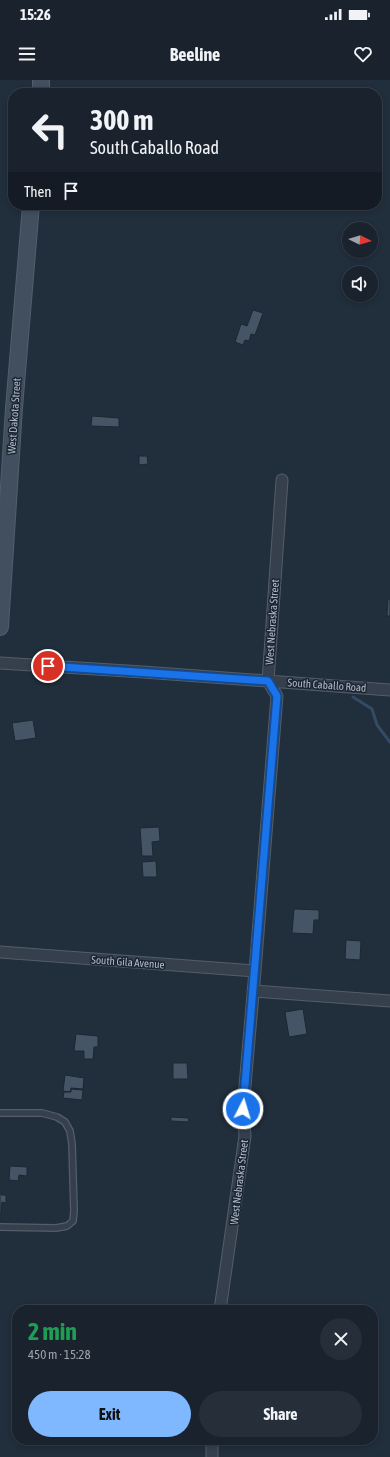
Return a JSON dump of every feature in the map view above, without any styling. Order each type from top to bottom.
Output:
[{"type":"street","name":"West Dakota Street","points":[[0,627],[14,408],[31,210]]},
{"type":"street","name":"West Nebraska Street","points":[[221,1305],[245,1136],[243,1109],[254,991],[277,696],[268,681],[282,480]]},
{"type":"street","name":"South Caballo Road","points":[[0,663],[390,690]]},
{"type":"street","name":"South Gila Avenue","points":[[0,952],[255,971]]},
{"type":"street","points":[[254,991],[390,1001]]},
{"type":"street","points":[[212,1445],[212,1457]]},
{"type":"lane","points":[[0,1113],[42,1113],[58,1117],[65,1122],[70,1131],[72,1144],[74,1211],[73,1221],[67,1226],[56,1228],[0,1227]]},
{"type":"building","points":[[253,310],[263,313],[255,335],[251,334],[249,341],[245,340],[243,345],[235,342],[241,324],[247,326]]},
{"type":"building","points":[[92,416],[119,418],[119,427],[91,426]]},
{"type":"building","points":[[139,456],[147,456],[148,464],[139,465]]},
{"type":"building","points":[[388,599],[390,599],[390,616],[387,616]]},
{"type":"building","points":[[33,720],[36,738],[15,741],[12,723]]},
{"type":"building","points":[[159,827],[160,841],[152,842],[153,856],[142,856],[140,828]]},
{"type":"building","points":[[156,861],[157,877],[143,877],[142,862]]},
{"type":"building","points":[[294,909],[319,910],[319,920],[314,920],[313,934],[292,933]]},
{"type":"building","points":[[346,940],[361,941],[360,960],[345,959]]},
{"type":"building","points":[[303,1009],[307,1034],[289,1037],[285,1012]]},
{"type":"building","points":[[76,1034],[98,1036],[98,1047],[94,1047],[93,1059],[84,1059],[84,1051],[74,1051]]},
{"type":"building","points":[[173,1063],[187,1063],[188,1079],[173,1079]]},
{"type":"building","points":[[65,1075],[84,1078],[83,1089],[71,1088],[70,1092],[63,1091]]},
{"type":"building","points":[[71,1089],[83,1090],[82,1100],[63,1098],[64,1092],[71,1092]]},
{"type":"building","points":[[171,1117],[189,1118],[188,1122],[171,1121]]},
{"type":"building","points":[[10,1166],[27,1167],[27,1176],[19,1175],[18,1181],[9,1180]]},
{"type":"building","points":[[0,1189],[1,1195],[6,1195],[6,1203],[2,1202],[1,1214],[0,1214]]},
{"type":"waterway","points":[[353,697],[372,709],[377,725],[390,742]]},
{"type":"route","points":[[48,666],[268,681],[277,696],[243,1109]]}]
